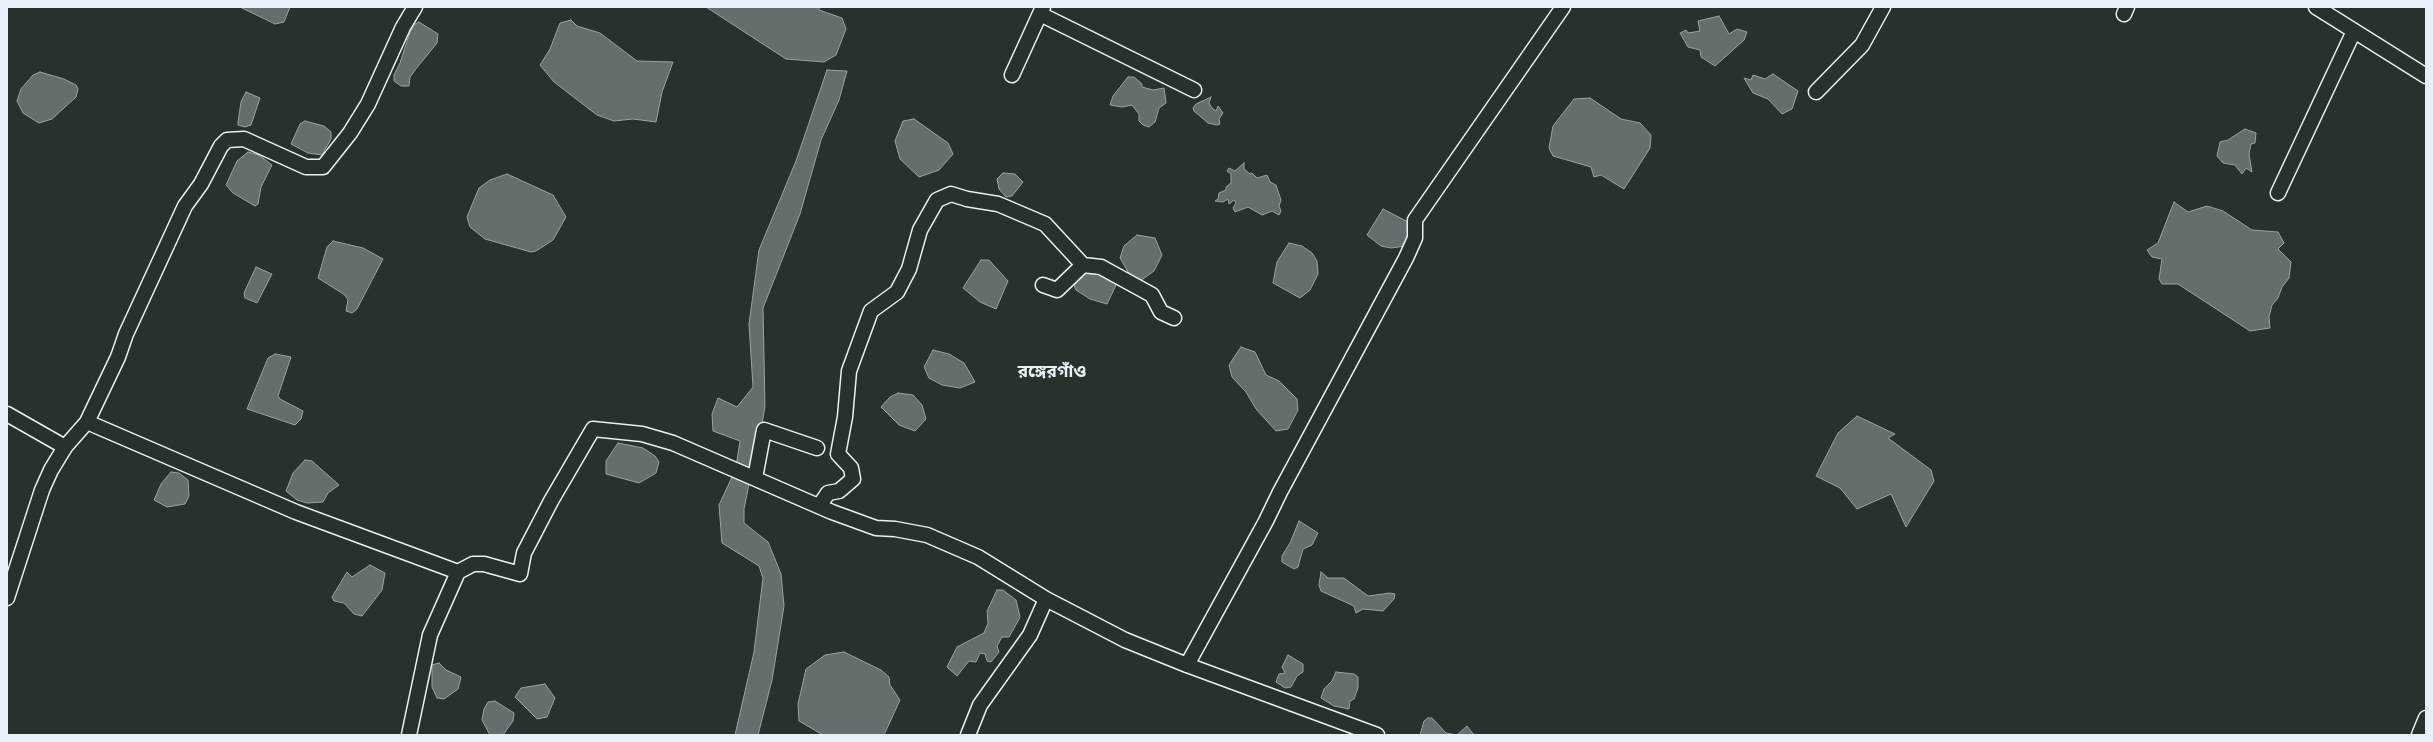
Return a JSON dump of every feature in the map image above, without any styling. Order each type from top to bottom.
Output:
[{"type":"street","points":[[7,598],[42,490],[65,447],[87,422],[118,357],[126,334],[185,206],[201,184],[222,146],[227,140],[244,139],[306,167],[323,167],[350,133],[368,104],[403,27],[415,7]]},
{"type":"street","points":[[1187,665],[1266,521],[1280,492],[1406,258],[1415,238],[1415,220],[1563,7]]},
{"type":"street","points":[[1816,92],[1862,45],[1883,7]]},
{"type":"street","points":[[2316,7],[2426,76]]},
{"type":"street","points":[[1012,76],[1041,11],[1194,90]]},
{"type":"street","points":[[2278,193],[2354,30]]},
{"type":"street","points":[[822,507],[822,502],[828,493],[839,491],[853,479],[851,468],[838,454],[845,417],[849,371],[871,311],[897,292],[909,269],[920,230],[937,200],[951,194],[967,199],[998,204],[1045,224],[1083,265],[1101,267],[1138,286],[1152,295],[1162,312],[1174,318]]},
{"type":"street","points":[[1043,285],[1057,290],[1083,265]]},
{"type":"street","points":[[7,414],[65,447]]},
{"type":"street","points":[[87,422],[296,512],[458,572]]},
{"type":"street","points":[[410,735],[430,635],[458,572],[473,564],[484,564],[520,574],[524,553],[551,501],[593,429],[642,434],[673,442],[822,507],[876,528],[895,528],[927,535],[978,557],[1046,599],[1125,640],[1187,665],[1378,735]]},
{"type":"street","points":[[755,478],[764,430],[817,448]]},
{"type":"street","points":[[968,735],[980,705],[1030,635],[1046,599]]},
{"type":"street","points":[[2419,735],[2426,718]]},
{"type":"shaded area","points":[[240,7],[290,7],[284,22],[275,24]]},
{"type":"shaded area","points":[[706,7],[819,7],[819,10],[842,18],[846,29],[836,55],[824,62],[786,59]]},
{"type":"shaded area","points":[[1719,16],[1729,34],[1737,29],[1747,32],[1744,40],[1715,66],[1701,57],[1700,50],[1688,47],[1680,33],[1686,30],[1688,33],[1700,31],[1698,21]]},
{"type":"shaded area","points":[[571,20],[577,26],[600,33],[637,61],[673,62],[662,92],[656,122],[633,119],[614,121],[597,115],[554,82],[540,65],[550,49],[560,23]]},
{"type":"shaded area","points":[[419,22],[438,34],[437,43],[410,77],[409,86],[401,86],[394,81],[394,75],[400,63],[410,32],[415,24]]},
{"type":"shaded area","points":[[827,70],[847,71],[839,100],[821,140],[800,214],[763,308],[765,407],[753,472],[736,467],[740,441],[713,431],[712,414],[718,398],[737,407],[753,387],[749,324],[759,250],[796,161]]},
{"type":"shaded area","points":[[40,72],[64,79],[76,85],[78,89],[76,97],[52,119],[39,123],[23,113],[17,101],[21,89],[33,75]]},
{"type":"shaded area","points":[[1773,74],[1798,91],[1792,109],[1782,114],[1768,99],[1753,93],[1744,78],[1751,80],[1753,75],[1765,79]]},
{"type":"shaded area","points":[[1128,77],[1134,77],[1142,84],[1142,87],[1153,90],[1164,88],[1166,103],[1159,108],[1155,122],[1149,127],[1143,125],[1139,121],[1139,114],[1132,105],[1122,107],[1110,105],[1113,96]]},
{"type":"shaded area","points":[[246,92],[260,98],[251,125],[245,127],[238,125],[238,122],[241,102]]},
{"type":"shaded area","points":[[1211,97],[1209,103],[1212,108],[1216,111],[1218,106],[1223,113],[1219,119],[1220,124],[1217,125],[1208,123],[1194,111],[1193,108],[1196,104]]},
{"type":"shaded area","points":[[1590,98],[1621,119],[1640,123],[1651,135],[1650,148],[1624,189],[1601,175],[1594,177],[1591,167],[1553,156],[1549,148],[1553,126],[1574,99]]},
{"type":"shaded area","points":[[914,119],[948,143],[953,154],[939,170],[919,177],[900,159],[895,141],[903,121]]},
{"type":"shaded area","points":[[305,121],[324,126],[331,132],[331,139],[322,155],[308,153],[291,144],[300,124]]},
{"type":"shaded area","points":[[2245,129],[2256,133],[2255,143],[2251,144],[2249,154],[2252,172],[2246,168],[2242,174],[2235,165],[2223,163],[2217,156],[2220,142],[2228,140]]},
{"type":"shaded area","points":[[248,152],[259,155],[272,165],[261,187],[258,204],[255,206],[233,193],[226,185],[237,161]]},
{"type":"shaded area","points":[[1244,163],[1244,169],[1250,174],[1252,173],[1257,178],[1267,175],[1270,182],[1276,185],[1281,200],[1279,206],[1281,211],[1279,215],[1272,211],[1262,215],[1248,207],[1235,212],[1233,208],[1236,203],[1234,200],[1229,204],[1228,199],[1223,202],[1215,201],[1218,199],[1219,193],[1226,190],[1226,187],[1231,183],[1231,174],[1227,171],[1229,168],[1235,171]]},
{"type":"shaded area","points":[[1003,173],[1015,174],[1023,182],[1012,196],[1006,197],[999,189],[997,179]]},
{"type":"shaded area","points":[[507,174],[553,195],[566,217],[553,240],[536,251],[531,252],[485,239],[470,227],[467,217],[479,188],[490,180]]},
{"type":"shaded area","points":[[2174,202],[2188,212],[2207,206],[2223,211],[2252,230],[2278,232],[2284,243],[2278,249],[2291,262],[2289,278],[2282,287],[2278,298],[2272,305],[2269,317],[2270,328],[2250,331],[2178,284],[2162,284],[2159,279],[2162,259],[2152,257],[2147,250],[2158,243]]},
{"type":"shaded area","points":[[1383,209],[1416,226],[1405,246],[1391,248],[1381,246],[1367,235]]},
{"type":"shaded area","points":[[1137,235],[1155,238],[1162,255],[1154,271],[1140,281],[1131,277],[1120,258],[1124,246]]},
{"type":"shaded area","points":[[333,241],[363,248],[383,259],[357,309],[352,313],[346,311],[348,300],[345,295],[318,278],[327,247]]},
{"type":"shaded area","points":[[1289,243],[1302,246],[1312,253],[1317,261],[1318,274],[1310,290],[1300,298],[1273,283],[1277,262]]},
{"type":"shaded area","points":[[981,260],[989,260],[1008,281],[996,309],[980,302],[963,288]]},
{"type":"shaded area","points":[[1083,265],[1117,283],[1107,304],[1090,299],[1076,290],[1071,278]]},
{"type":"shaded area","points":[[256,267],[272,274],[257,303],[245,298],[244,293]]},
{"type":"shaded area","points":[[1241,347],[1255,352],[1266,375],[1279,381],[1297,399],[1298,410],[1288,429],[1276,431],[1256,409],[1246,392],[1232,377],[1229,365]]},
{"type":"shaded area","points":[[933,350],[949,354],[964,363],[975,382],[960,388],[942,385],[929,378],[924,367]]},
{"type":"shaded area","points":[[275,354],[291,357],[278,396],[280,399],[303,411],[301,419],[295,425],[247,409],[268,358]]},
{"type":"shaded area","points":[[898,393],[913,395],[922,405],[926,419],[915,431],[899,425],[881,407],[890,397]]},
{"type":"shaded area","points":[[1857,416],[1895,434],[1888,438],[1931,470],[1934,481],[1906,527],[1891,494],[1857,509],[1840,488],[1816,476],[1838,433]]},
{"type":"shaded area","points":[[618,443],[643,448],[655,456],[659,462],[656,473],[639,483],[606,474],[606,461]]},
{"type":"shaded area","points":[[305,460],[312,461],[339,485],[328,493],[323,502],[307,503],[297,500],[286,491],[293,473]]},
{"type":"shaded area","points":[[171,472],[179,473],[188,480],[189,496],[185,504],[167,507],[154,500],[161,484]]},
{"type":"shaded area","points":[[732,477],[749,484],[744,509],[744,523],[768,542],[781,574],[784,606],[772,680],[758,735],[735,735],[754,652],[763,578],[759,566],[722,543],[719,505]]},
{"type":"shaded area","points":[[1299,521],[1318,533],[1312,545],[1303,549],[1298,567],[1294,569],[1282,562],[1282,556],[1290,543]]},
{"type":"shaded area","points":[[370,565],[385,573],[382,590],[362,616],[354,614],[344,603],[334,601],[332,597],[347,572],[352,577]]},
{"type":"shaded area","points":[[1321,572],[1328,578],[1344,578],[1368,596],[1390,593],[1395,594],[1394,599],[1383,611],[1363,609],[1356,613],[1354,606],[1321,591],[1319,585]]},
{"type":"shaded area","points":[[997,590],[1003,590],[1016,600],[1020,617],[1009,637],[1002,637],[997,646],[999,652],[991,662],[987,661],[985,654],[980,653],[976,662],[969,661],[957,676],[947,667],[957,647],[984,633],[988,623],[987,611]]},
{"type":"shaded area","points":[[844,652],[881,670],[889,677],[890,685],[900,700],[884,735],[823,735],[799,721],[798,704],[806,669],[825,655]]},
{"type":"shaded area","points":[[1288,655],[1303,664],[1303,672],[1297,676],[1291,687],[1285,688],[1276,682],[1279,674],[1285,673],[1282,667]]},
{"type":"shaded area","points":[[439,663],[446,670],[461,677],[458,689],[444,699],[437,698],[432,687],[432,665]]},
{"type":"shaded area","points":[[1336,672],[1354,674],[1358,677],[1358,688],[1354,699],[1350,701],[1349,709],[1334,706],[1321,698],[1324,689],[1332,681]]},
{"type":"shaded area","points":[[545,684],[555,698],[547,717],[537,719],[515,697],[521,688]]},
{"type":"shaded area","points":[[495,701],[514,713],[513,721],[503,735],[490,735],[482,720],[484,709],[488,702]]},
{"type":"shaded area","points":[[1428,718],[1432,718],[1446,733],[1457,735],[1420,735],[1424,721]]},
{"type":"shaded area","points":[[1467,726],[1474,735],[1457,735]]},
{"type":"district","name":"রঙ্গেরগাঁও","points":[[1052,372]]}]
